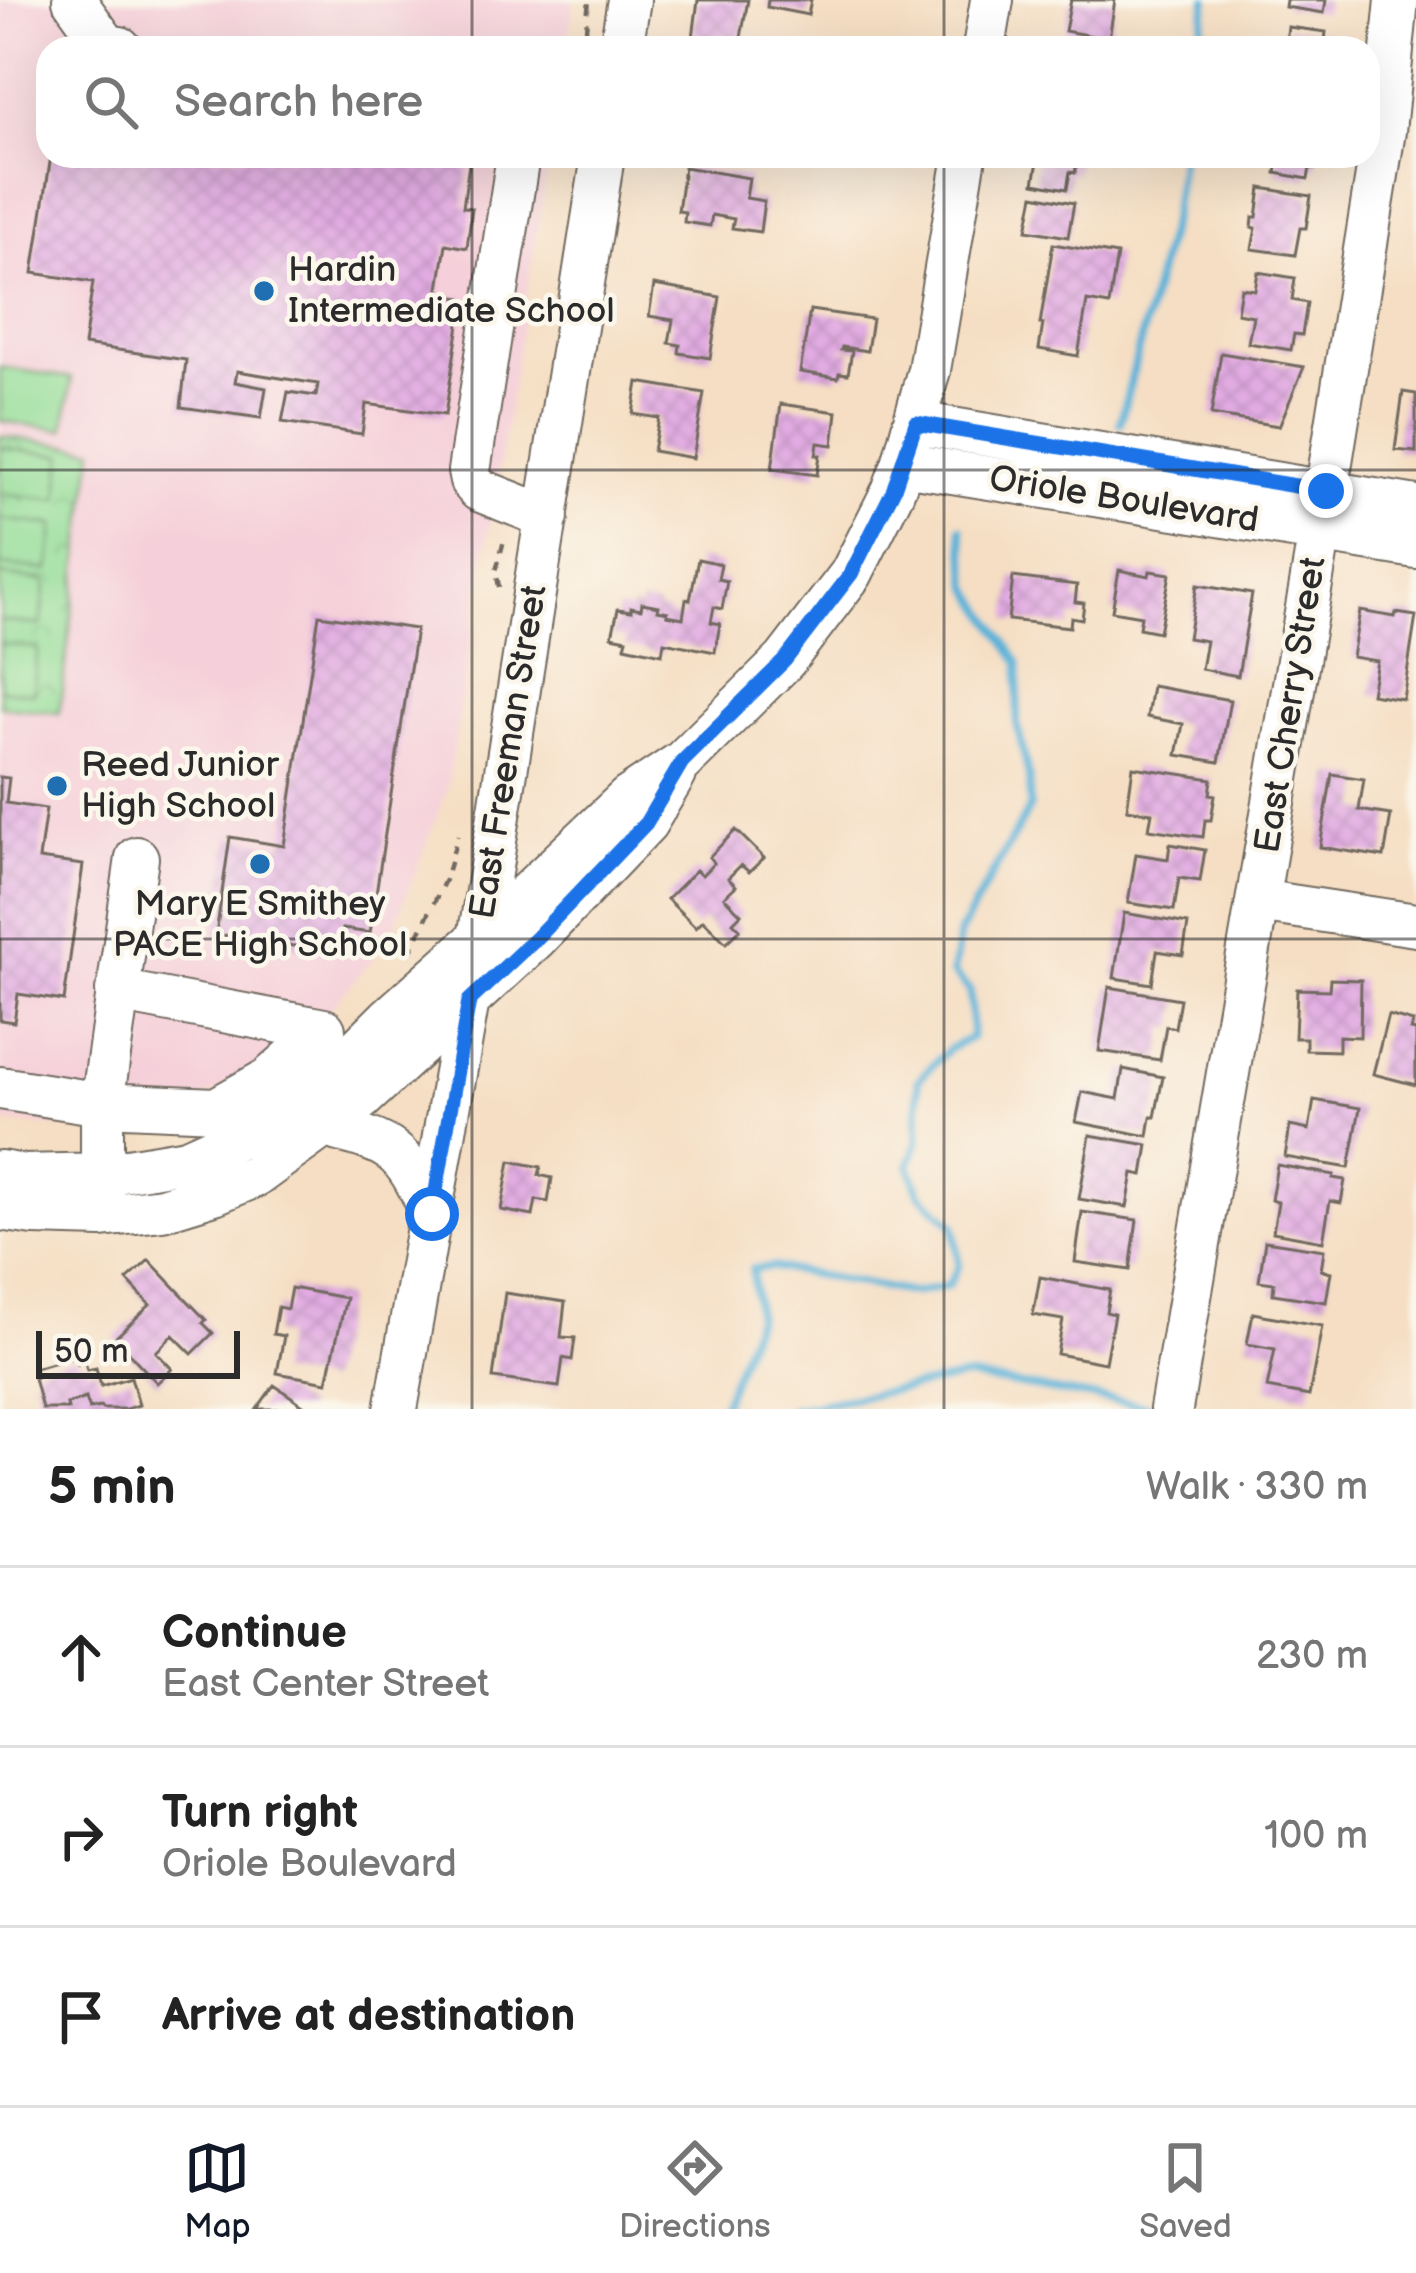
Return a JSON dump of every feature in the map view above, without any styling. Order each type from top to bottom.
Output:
[{"type":"street","points":[[74,0],[100,36]]},
{"type":"street","points":[[623,36],[629,0]]},
{"type":"street","points":[[986,36],[992,0]]},
{"type":"street","name":"East Cherry Street","points":[[1380,155],[1397,0]]},
{"type":"street","points":[[516,168],[469,471],[479,490],[529,510]]},
{"type":"street","name":"East Freeman Street","points":[[0,1210],[34,1214],[103,1195],[265,1125],[326,1081],[480,937],[529,510],[600,168]]},
{"type":"street","points":[[395,1409],[480,937],[628,798],[682,762],[785,660],[851,574],[893,491],[916,423],[963,168]]},
{"type":"street","name":"East Cherry Street","points":[[1171,1409],[1378,168]]},
{"type":"street","name":"Oriole Boulevard","points":[[916,423],[1323,511],[1416,547]]},
{"type":"street","name":"Oriole Boulevard","points":[[903,464],[1323,511],[1416,507]]},
{"type":"street","name":"East Freeman Street","points":[[0,1172],[64,1176],[103,1195],[161,1209],[255,1175],[361,1099],[536,938],[646,823],[682,762]]},
{"type":"street","points":[[103,1195],[102,1104],[137,858]]},
{"type":"street","points":[[1258,901],[1416,925]]},
{"type":"street","points":[[0,1088],[102,1104],[216,1109],[268,1079],[324,1030],[117,991]]},
{"type":"street","points":[[324,1126],[398,1152],[414,1172],[432,1214]]},
{"type":"path","points":[[585,36],[589,0]]},
{"type":"path","points":[[499,586],[496,571],[529,510]]},
{"type":"path","points":[[405,962],[445,880],[458,835]]},
{"type":"shaded area","points":[[0,0],[574,0],[568,36],[36,36],[36,168],[547,168],[447,789],[389,940],[293,1052],[166,1117],[64,1127],[0,1122]]},
{"type":"green space","points":[[0,367],[72,378],[64,430],[0,421]]},
{"type":"green space","points":[[0,436],[94,449],[59,713],[0,706]]},
{"type":"green space","points":[[0,448],[63,455],[58,500],[0,493]]},
{"type":"green space","points":[[0,519],[54,525],[49,570],[0,565]]},
{"type":"green space","points":[[0,575],[46,581],[41,625],[0,621]]},
{"type":"green space","points":[[0,644],[38,648],[33,693],[0,689]]},
{"type":"building","points":[[698,0],[748,0],[741,36],[693,36]]},
{"type":"building","points":[[768,0],[811,0],[808,15],[767,7]]},
{"type":"building","points":[[1071,0],[1115,0],[1109,36],[1065,31]]},
{"type":"building","points":[[1286,0],[1326,0],[1324,13],[1285,7]]},
{"type":"building","points":[[1288,27],[1326,32],[1326,36],[1287,36]]},
{"type":"building","points":[[49,168],[468,168],[463,207],[472,208],[467,248],[446,244],[438,295],[463,298],[445,415],[366,404],[362,434],[282,422],[288,392],[316,396],[318,384],[237,371],[235,382],[266,388],[261,418],[181,407],[186,360],[84,345],[93,282],[33,273]]},
{"type":"building","points":[[684,168],[749,178],[746,198],[764,201],[760,232],[732,228],[734,219],[712,215],[710,226],[684,222],[685,212],[678,211]]},
{"type":"building","points":[[1037,168],[1076,168],[1075,173],[1070,172],[1067,189],[1034,183]]},
{"type":"building","points":[[1277,168],[1310,168],[1308,179],[1276,173]]},
{"type":"building","points":[[1261,188],[1311,196],[1295,255],[1252,249],[1253,217],[1257,217]]},
{"type":"building","points":[[1034,195],[1074,203],[1068,237],[1027,230]]},
{"type":"building","points":[[1053,244],[1117,255],[1109,305],[1087,301],[1078,356],[1039,349]]},
{"type":"building","points":[[1258,272],[1295,278],[1292,300],[1307,303],[1302,335],[1294,334],[1291,350],[1248,343],[1253,316],[1237,313],[1241,288],[1255,290]]},
{"type":"building","points":[[654,285],[720,297],[710,358],[679,353],[680,345],[669,343],[673,320],[649,316]]},
{"type":"building","points":[[810,310],[872,319],[867,351],[842,347],[852,351],[848,374],[839,373],[838,378],[800,372]]},
{"type":"building","points":[[1221,353],[1304,367],[1279,426],[1211,415]]},
{"type":"building","points":[[638,382],[704,393],[693,458],[653,451],[659,418],[633,414]]},
{"type":"building","points":[[1403,392],[1416,394],[1416,452],[1395,450]]},
{"type":"building","points":[[781,404],[837,412],[833,445],[818,443],[817,475],[772,469]]},
{"type":"building","points":[[698,559],[721,564],[718,579],[727,581],[722,609],[714,607],[711,622],[720,624],[715,652],[664,642],[662,654],[625,646],[627,639],[612,636],[618,609],[641,609],[642,603],[683,618]]},
{"type":"building","points":[[1119,570],[1149,576],[1150,571],[1170,574],[1159,632],[1139,628],[1141,616],[1112,611]]},
{"type":"building","points":[[1013,577],[1077,585],[1075,602],[1084,603],[1082,619],[1071,617],[1070,627],[1008,620]]},
{"type":"building","points":[[1197,585],[1252,594],[1238,676],[1201,669],[1206,641],[1188,638]]},
{"type":"building","points":[[1360,611],[1416,616],[1403,699],[1371,694],[1377,661],[1352,657]]},
{"type":"building","points":[[319,615],[416,629],[370,933],[343,929],[339,953],[216,934],[230,837],[284,846]]},
{"type":"building","points":[[1152,686],[1230,700],[1219,762],[1177,755],[1183,724],[1147,717]]},
{"type":"building","points":[[1133,767],[1212,779],[1210,794],[1215,795],[1203,837],[1149,829],[1152,813],[1127,809]]},
{"type":"building","points":[[1332,774],[1364,779],[1359,810],[1391,815],[1384,857],[1320,847]]},
{"type":"building","points":[[0,777],[9,778],[6,803],[46,809],[39,859],[83,865],[64,1001],[18,994],[14,1022],[0,1020]]},
{"type":"building","points":[[736,830],[764,858],[749,872],[741,865],[728,878],[736,886],[724,897],[741,914],[733,922],[740,929],[726,943],[703,920],[696,927],[667,899],[696,870],[702,875],[714,863],[709,857]]},
{"type":"building","points":[[1170,844],[1205,850],[1200,881],[1179,878],[1174,910],[1128,903],[1136,854],[1168,859]]},
{"type":"building","points":[[1124,913],[1188,924],[1183,955],[1157,951],[1152,984],[1114,978]]},
{"type":"building","points":[[1330,979],[1361,980],[1360,1037],[1339,1036],[1339,1051],[1306,1050],[1306,1038],[1295,1038],[1297,989],[1329,990]]},
{"type":"building","points":[[1109,987],[1180,999],[1175,1028],[1166,1026],[1160,1060],[1099,1051]]},
{"type":"building","points":[[1388,1015],[1413,1022],[1416,1085],[1373,1074]]},
{"type":"building","points":[[1123,1069],[1163,1077],[1148,1136],[1076,1122],[1082,1092],[1118,1099]]},
{"type":"building","points":[[1314,1100],[1360,1108],[1349,1168],[1285,1157],[1290,1126],[1309,1130]]},
{"type":"building","points":[[1090,1135],[1148,1145],[1143,1175],[1133,1173],[1127,1207],[1079,1199]]},
{"type":"building","points":[[510,1161],[541,1167],[539,1175],[552,1178],[548,1202],[536,1200],[533,1216],[501,1210]]},
{"type":"building","points":[[1277,1165],[1345,1180],[1341,1203],[1330,1201],[1323,1241],[1273,1232],[1278,1202],[1271,1200]]},
{"type":"building","points":[[1082,1212],[1137,1220],[1130,1270],[1075,1262]]},
{"type":"building","points":[[1265,1241],[1324,1250],[1321,1270],[1331,1272],[1326,1302],[1273,1294],[1274,1283],[1259,1281]]},
{"type":"building","points":[[149,1260],[213,1333],[192,1354],[173,1335],[156,1352],[172,1369],[157,1383],[115,1338],[150,1305],[127,1280]]},
{"type":"building","points":[[1040,1277],[1110,1290],[1106,1312],[1114,1314],[1105,1363],[1057,1354],[1063,1320],[1033,1315]]},
{"type":"building","points":[[291,1288],[346,1298],[327,1382],[277,1373],[284,1336],[273,1334],[278,1307],[287,1309]]},
{"type":"building","points":[[505,1293],[565,1302],[561,1337],[575,1338],[572,1360],[563,1358],[559,1387],[493,1378]]},
{"type":"building","points":[[1253,1313],[1322,1326],[1309,1396],[1267,1388],[1275,1349],[1247,1344]]},
{"type":"building","points":[[76,1356],[87,1370],[96,1368],[101,1386],[131,1377],[139,1405],[89,1409],[86,1398],[67,1404],[68,1409],[42,1409],[35,1368]]},
{"type":"building","points":[[274,1385],[309,1409],[257,1409]]},
{"type":"waterway","points":[[1201,36],[1207,0]]},
{"type":"waterway","points":[[1120,423],[1172,216],[1179,168]]},
{"type":"waterway","points":[[721,1409],[757,1316],[752,1269],[773,1267],[913,1293],[948,1286],[959,1265],[954,1225],[920,1194],[909,1165],[918,1142],[918,1080],[949,1049],[972,1037],[970,991],[953,973],[960,932],[1030,807],[1029,777],[1017,724],[1019,663],[970,587],[961,528]]},
{"type":"waterway","points":[[791,1409],[967,1377],[1149,1406]]},
{"type":"place","name":"Hardin Intermediate School","points":[[264,291]]},
{"type":"place","name":"Reed Junior High School","points":[[57,786]]},
{"type":"place","name":"Mary E Smithey PACE High School","points":[[260,864]]},
{"type":"route","points":[[432,1214],[469,1001],[646,823],[682,762],[785,660],[851,574],[893,491],[916,423],[1326,491]]}]
